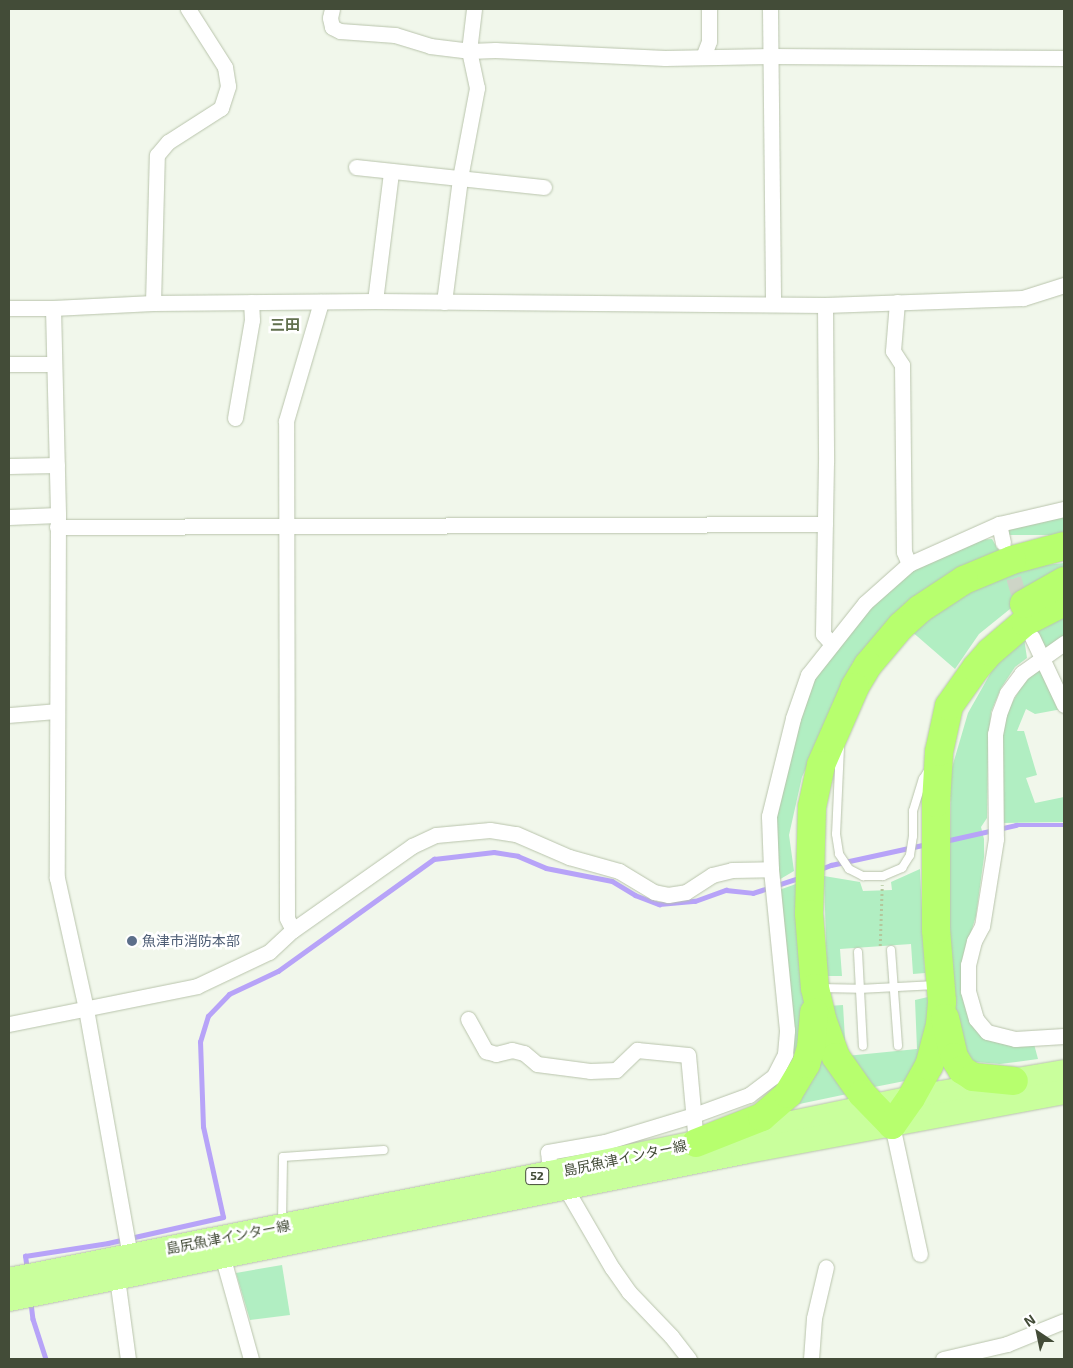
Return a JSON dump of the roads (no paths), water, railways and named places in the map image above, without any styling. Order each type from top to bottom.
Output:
[{"type":"highway","points":[[941,993],[936,1046],[929,1066],[911,1098],[882,1116],[847,1075],[836,1057],[822,1019],[815,988],[809,914],[812,807],[821,765],[838,722],[868,664],[902,626],[942,594],[988,569],[1064,546]]},
{"type":"highway","points":[[988,569],[1064,555]]},
{"type":"highway","points":[[1014,1081],[981,1078],[962,1070],[954,1058],[950,1043],[941,993],[936,930],[936,803],[939,752],[950,706],[971,664],[1003,623],[1037,595],[1064,582]]},
{"type":"highway","points":[[950,706],[976,668],[1002,641],[1025,622],[1064,602]]},
{"type":"highway","points":[[696,1143],[762,1117],[788,1094],[806,1064],[811,1048],[815,988]]},
{"type":"main road","points":[[911,1098],[1064,1072]]},
{"type":"main road","name":"島尻魚津インター線","points":[[9,1299],[117,1278],[220,1249],[558,1181],[696,1143],[1064,1092]]},
{"type":"main road","name":"島尻魚津インター線","points":[[9,1280],[130,1256],[220,1249],[282,1226],[743,1152],[882,1116]]},
{"type":"street","points":[[154,304],[157,155],[168,142],[221,108],[228,86],[225,67],[188,9]]},
{"type":"street","points":[[332,9],[330,18],[332,27],[340,31],[395,35],[430,46],[469,51],[495,50],[664,58],[771,56],[1064,58]]},
{"type":"street","points":[[444,302],[460,178],[477,88],[469,51],[474,9]]},
{"type":"street","points":[[703,57],[709,41],[709,9]]},
{"type":"street","points":[[770,9],[773,304]]},
{"type":"street","points":[[356,167],[544,187]]},
{"type":"street","points":[[375,302],[391,172]]},
{"type":"street","points":[[9,308],[251,302],[825,305],[1023,298],[1064,285]]},
{"type":"street","points":[[234,418],[252,320],[251,302]]},
{"type":"street","points":[[293,930],[287,918],[286,421],[321,302]]},
{"type":"street","points":[[897,302],[893,350],[902,365],[904,552],[909,564]]},
{"type":"street","points":[[825,305],[823,634],[832,644]]},
{"type":"street","points":[[53,308],[58,521],[57,878],[86,1009],[130,1256],[117,1278],[128,1359]]},
{"type":"street","points":[[9,364],[54,364]]},
{"type":"street","points":[[9,466],[56,465]]},
{"type":"street","points":[[689,1359],[671,1336],[629,1292],[612,1268],[558,1181],[548,1152],[605,1142],[694,1115],[749,1095],[774,1076],[785,1054],[787,1030],[769,816],[793,718],[808,675],[865,603],[909,564],[999,524],[1064,509]]},
{"type":"street","points":[[9,517],[58,521],[286,525],[824,524]]},
{"type":"street","points":[[999,524],[1003,543]]},
{"type":"street","points":[[1032,637],[1064,705]]},
{"type":"street","points":[[1064,643],[1022,673],[1007,693],[999,714],[995,734],[996,839],[982,926],[974,942],[968,965],[968,991],[976,1019],[987,1032],[1015,1039],[1064,1036]]},
{"type":"street","points":[[9,715],[57,711]]},
{"type":"street","points":[[9,1024],[197,986],[269,952],[293,930],[412,846],[436,835],[490,830],[516,834],[569,857],[619,870],[654,892],[668,895],[686,892],[712,875],[732,870],[772,869]]},
{"type":"street","points":[[468,1019],[486,1051],[496,1054],[512,1050],[524,1053],[537,1064],[590,1071],[616,1070],[637,1050],[688,1054],[696,1143]]},
{"type":"street","points":[[882,1116],[920,1254]]},
{"type":"street","points":[[220,1249],[251,1359]]},
{"type":"street","points":[[811,1359],[814,1318],[826,1267]]},
{"type":"street","points":[[943,1359],[1007,1344],[1064,1320]]},
{"type":"lane","points":[[838,722],[840,753],[836,834],[839,854],[849,869],[863,876],[883,876],[902,868],[910,854],[913,836],[913,811],[923,779],[939,752]]},
{"type":"lane","points":[[891,950],[898,1046]]},
{"type":"lane","points":[[858,952],[863,1046]]},
{"type":"lane","points":[[815,988],[894,988],[941,993]]},
{"type":"lane","points":[[282,1226],[283,1157],[384,1150]]},
{"type":"waterway","points":[[945,841],[1016,825],[1064,825]]},
{"type":"waterway","points":[[818,870],[831,865],[927,844]]},
{"type":"waterway","points":[[27,1270],[25,1256],[108,1243],[223,1217],[203,1127],[200,1042],[208,1016],[229,994],[278,971],[434,859],[494,852],[518,856],[546,868],[612,881],[635,895],[659,904],[695,901],[726,890],[753,893],[802,877]]},
{"type":"waterway","points":[[31,1303],[33,1319],[46,1359]]},
{"type":"tunnel","points":[[1007,556],[1024,611]]},
{"type":"place","name":"魚津市消防本部","points":[[132,941]]},
{"type":"district","name":"三田","points":[[285,325]]}]
